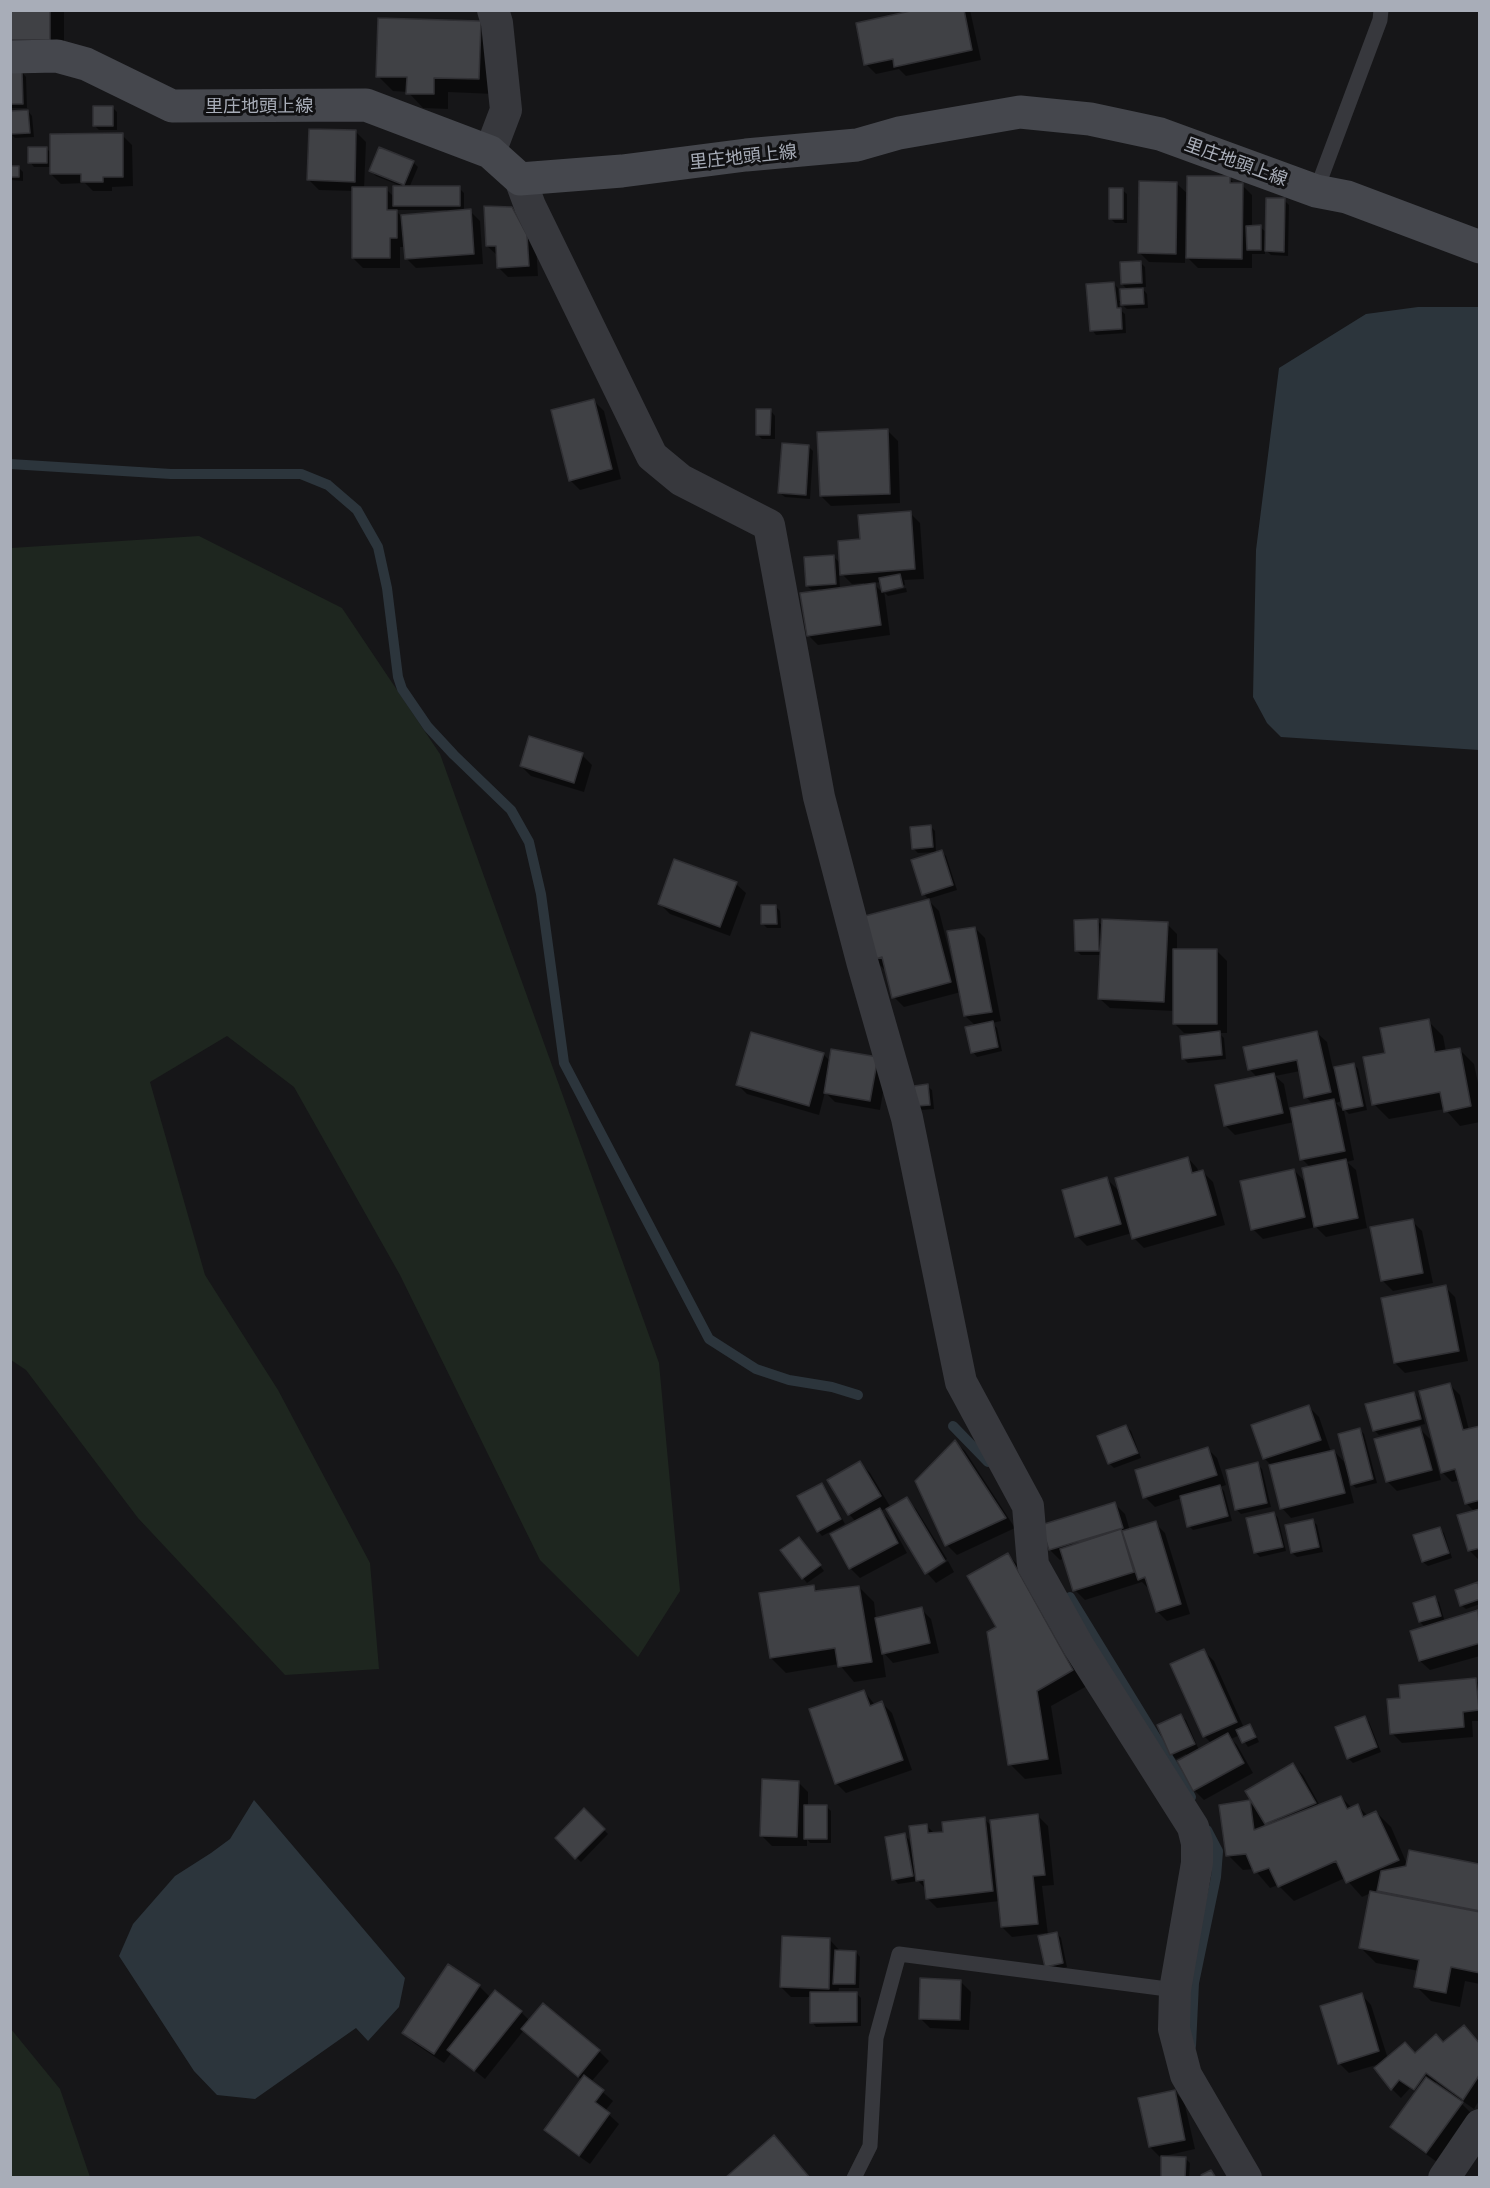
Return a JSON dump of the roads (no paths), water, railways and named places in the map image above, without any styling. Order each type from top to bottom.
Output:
[{"type":"main road","name":"里庄地頭上線","points":[[10,57],[57,56],[86,64],[172,106],[366,105],[490,152],[520,179],[622,171],[746,155],[857,145],[899,133],[1020,112],[1090,119],[1160,134],[1316,191],[1347,197],[1479,248]]},
{"type":"street","points":[[490,152],[506,110],[497,23],[493,10]]},
{"type":"street","points":[[520,179],[530,206],[652,456],[681,480],[769,525],[819,797],[862,961],[907,1118],[961,1382],[1028,1506],[1033,1565],[1079,1647],[1193,1827],[1197,1843],[1197,1863],[1175,1990],[1174,2029],[1186,2075],[1246,2178]]},
{"type":"street","points":[[1444,2178],[1479,2125]]},
{"type":"lane","points":[[1316,191],[1380,20],[1381,10]]},
{"type":"lane","points":[[854,2178],[870,2146],[876,2038],[899,1954],[1175,1990]]},
{"type":"waterway","points":[[10,464],[171,474],[301,474],[328,485],[357,510],[378,547],[387,588],[398,677],[402,689],[428,727],[511,810],[529,842],[541,894],[564,1063],[709,1339],[756,1369],[789,1380],[832,1387],[858,1395]]},
{"type":"waterway","points":[[953,1426],[988,1462]]},
{"type":"waterway","points":[[1070,1597],[1191,1797]]},
{"type":"waterway","points":[[1191,2046],[1194,1983],[1216,1877],[1218,1851],[1207,1830]]}]
